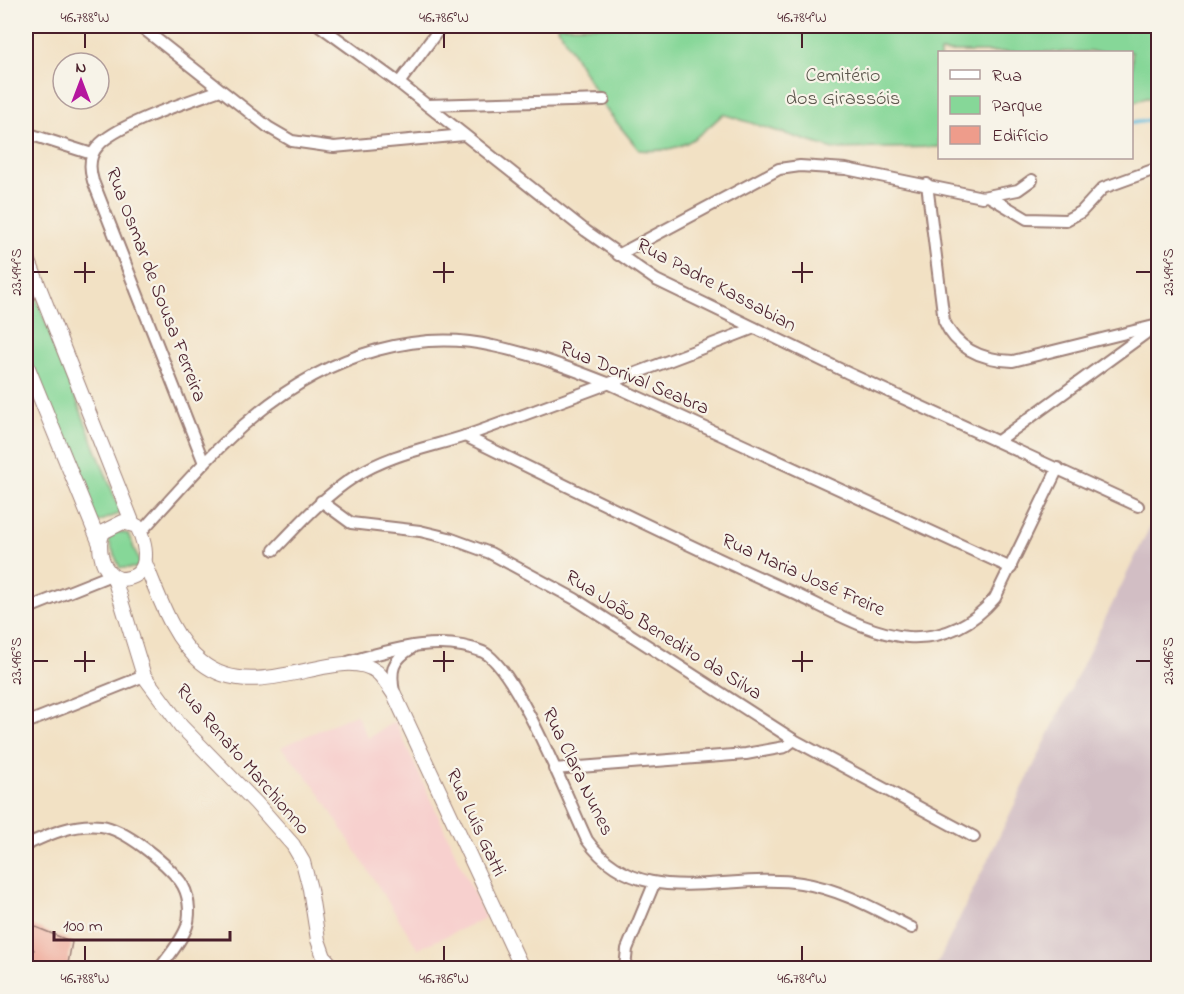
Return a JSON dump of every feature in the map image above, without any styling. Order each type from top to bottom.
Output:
[{"type":"street","points":[[140,26],[220,90],[292,141],[313,146],[334,147],[464,135]]},
{"type":"street","name":"Rua Padre Kassabian","points":[[320,26],[399,83],[618,255],[656,280],[754,328],[1138,506]]},
{"type":"street","points":[[399,83],[436,32]]},
{"type":"street","name":"Rua Osmar de Sousa Ferreira","points":[[204,463],[90,171],[92,154],[102,141],[139,121],[220,90]]},
{"type":"street","points":[[427,105],[604,100]]},
{"type":"street","points":[[26,133],[92,154]]},
{"type":"street","points":[[618,255],[779,170],[819,166],[927,184],[990,197],[1027,219],[1066,220],[1081,212],[1103,188],[1158,168]]},
{"type":"street","points":[[990,197],[1018,190],[1032,180]]},
{"type":"street","points":[[927,184],[944,321],[950,335],[961,345],[988,358],[1013,361],[1158,325]]},
{"type":"street","points":[[26,254],[137,528],[145,563],[144,568],[134,577],[113,576],[26,609]]},
{"type":"street","points":[[998,441],[1158,325]]},
{"type":"street","points":[[274,550],[321,501],[354,477],[380,462],[412,450],[465,436],[610,384],[754,328]]},
{"type":"street","name":"Rua Dorival Seabra","points":[[137,528],[234,432],[274,398],[312,374],[354,357],[400,344],[446,340],[492,345],[551,362],[610,384],[1011,568]]},
{"type":"street","points":[[26,363],[113,576]]},
{"type":"street","name":"Rua Maria José Freire","points":[[465,436],[750,573],[883,631],[906,637],[926,637],[949,632],[969,624],[995,598],[1058,468]]},
{"type":"street","name":"Rua João Benedito da Silva","points":[[321,501],[351,523],[430,533],[490,553],[575,599],[794,740],[975,837]]},
{"type":"street","points":[[100,544],[103,532],[112,525],[123,522],[137,528]]},
{"type":"street","name":"Rua Luís Gatti","points":[[145,563],[174,629],[200,662],[215,671],[230,677],[274,679],[331,667],[362,666],[370,668],[383,678],[394,694],[522,969]]},
{"type":"street","name":"Rua Renato Marchionno","points":[[113,576],[144,676],[181,726],[292,845],[303,862],[308,876],[321,950],[334,969]]},
{"type":"street","name":"Rua Luís Gatti","points":[[394,694],[391,675],[393,664],[418,645]]},
{"type":"street","name":"Rua Clara Nunes","points":[[331,667],[418,645],[455,645],[482,652],[493,658],[522,699],[593,848],[615,869],[654,884],[801,883],[845,895],[912,928]]},
{"type":"street","points":[[26,723],[144,676]]},
{"type":"street","points":[[554,769],[746,754],[785,747],[794,740]]},
{"type":"street","points":[[26,845],[75,827],[104,826],[121,832],[159,861],[180,882],[189,911],[187,926],[181,939],[160,969]]},
{"type":"street","points":[[625,969],[627,949],[654,884]]},
{"type":"shaded area","points":[[1158,510],[1158,968],[934,968],[939,960]]},
{"type":"shaded area","points":[[356,714],[368,738],[395,721],[485,918],[418,949],[314,785],[281,747]]},
{"type":"green space","name":"Cemitério dos Girassóis","points":[[557,26],[1158,26],[1158,98],[1145,98],[1133,103],[1133,51],[938,51],[938,147],[833,149],[723,114],[686,143],[665,150],[639,150],[605,108]]},
{"type":"green space","points":[[26,272],[121,513],[93,524],[26,355]]},
{"type":"green space","points":[[115,531],[128,534],[140,563],[136,568],[120,568],[107,537]]},
{"type":"building","points":[[26,923],[72,942],[67,969],[26,969],[26,953],[34,950],[26,940]]},
{"type":"waterway","points":[[1133,123],[1158,119]]}]
